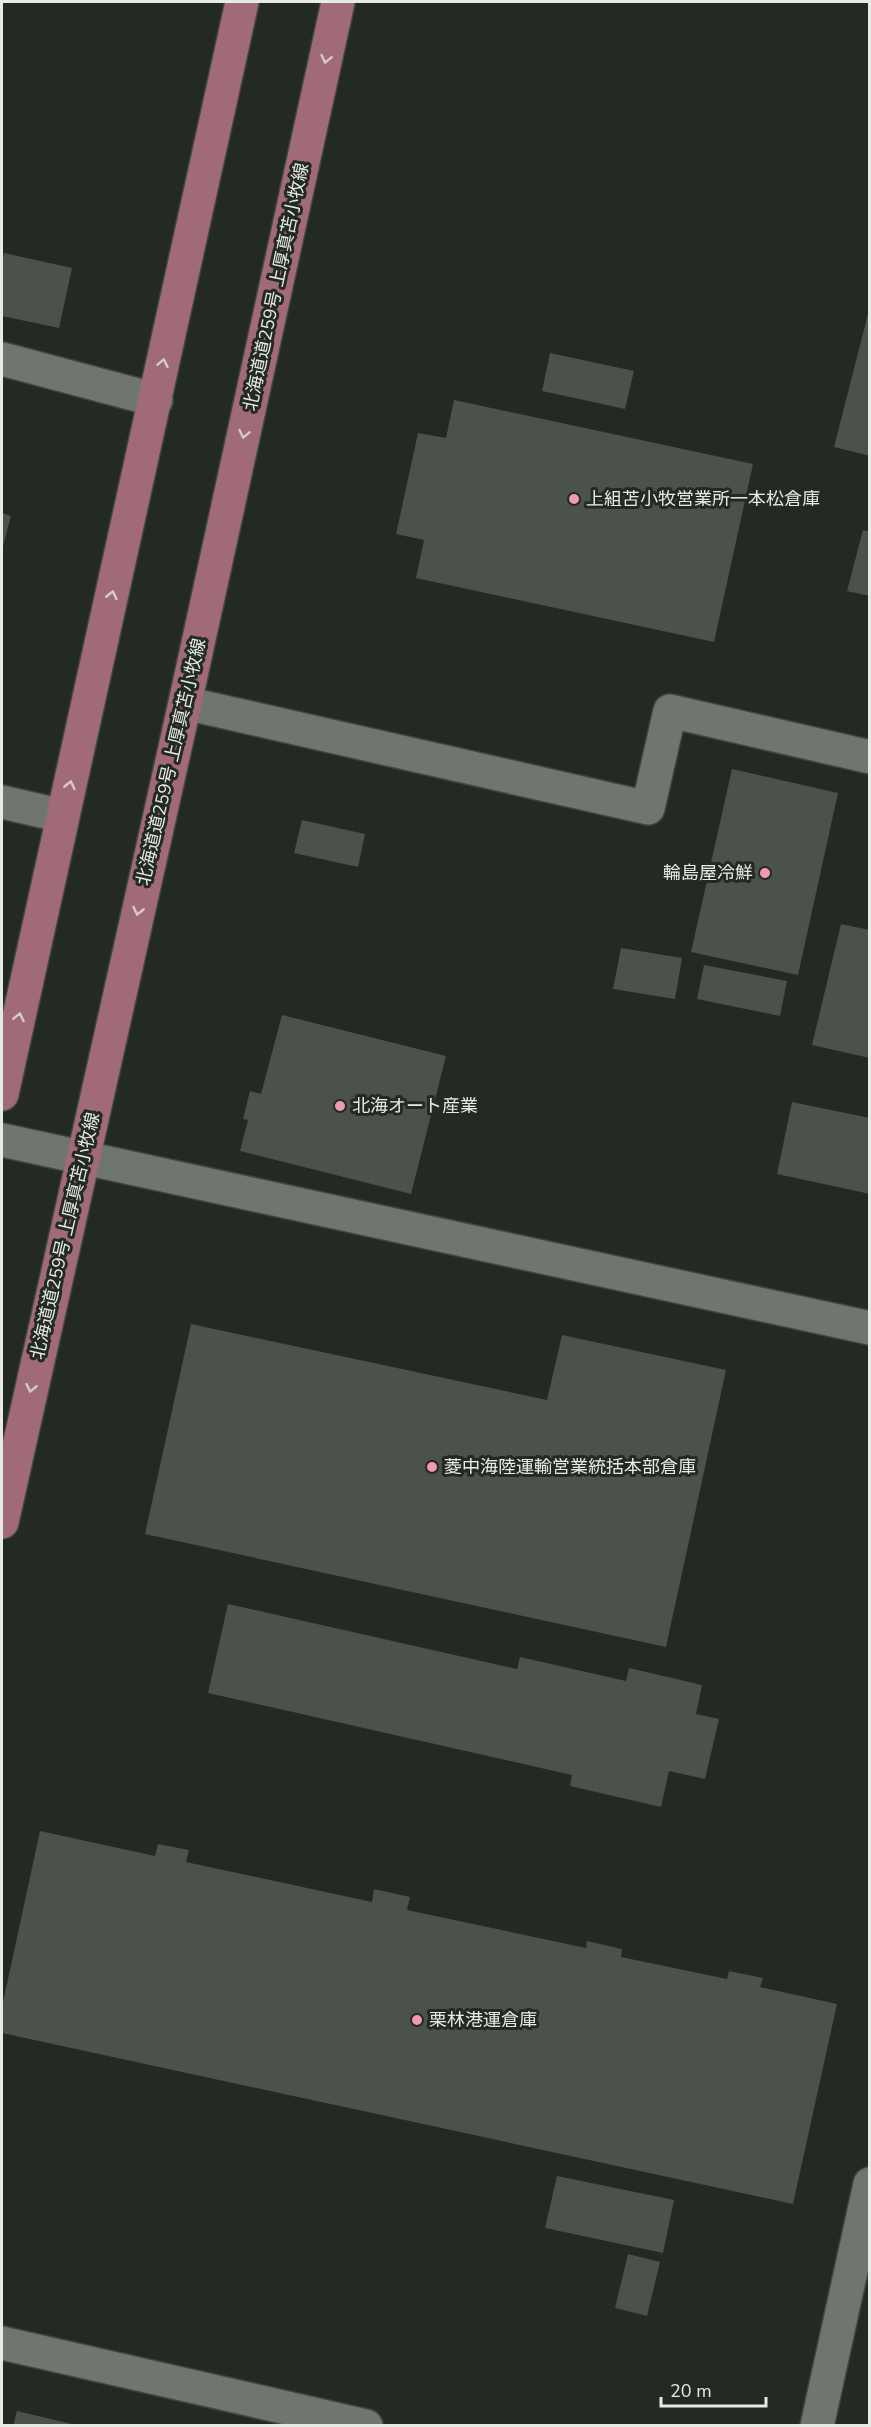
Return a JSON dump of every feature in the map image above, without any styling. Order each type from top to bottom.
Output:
[{"type":"main road","points":[[2,1094],[242,2]]},
{"type":"main road","name":"北海道道259号 上厚真苫小牧線","points":[[2,1522],[185,703],[338,2]]},
{"type":"street","points":[[2,359],[156,400]]},
{"type":"street","points":[[185,703],[648,808],[670,711],[870,757]]},
{"type":"street","points":[[2,802],[63,816]]},
{"type":"street","points":[[2,1140],[870,1328]]},
{"type":"street","points":[[817,2426],[867,2205]]},
{"type":"street","points":[[2,2343],[366,2426]]},
{"type":"building","points":[[4,253],[72,268],[59,328],[2,316]]},
{"type":"building","points":[[870,310],[870,456],[834,447]]},
{"type":"building","points":[[550,353],[634,371],[625,409],[542,391]]},
{"type":"building","name":"上組苫小牧営業所一本松倉庫","points":[[454,400],[753,464],[714,642],[416,578],[424,540],[396,534],[418,433],[446,438]]},
{"type":"building","points":[[2,513],[11,516],[2,550]]},
{"type":"building","points":[[863,530],[870,532],[870,596],[847,591]]},
{"type":"building","name":"輪島屋冷鮮","points":[[732,769],[838,793],[798,975],[691,952]]},
{"type":"building","points":[[302,820],[365,834],[358,867],[294,853]]},
{"type":"building","points":[[841,924],[870,930],[870,1058],[812,1045]]},
{"type":"building","points":[[621,948],[682,958],[675,999],[613,989]]},
{"type":"building","points":[[704,965],[787,981],[780,1016],[697,999]]},
{"type":"building","name":"北海オート産業","points":[[282,1015],[446,1056],[411,1194],[240,1151],[248,1120],[243,1119],[250,1091],[261,1094]]},
{"type":"building","points":[[792,1102],[870,1118],[870,1194],[777,1174]]},
{"type":"building","name":"菱中海陸運輸営業統括本部倉庫","points":[[191,1324],[547,1400],[562,1335],[726,1370],[666,1647],[145,1534]]},
{"type":"building","points":[[228,1604],[517,1669],[520,1657],[626,1681],[629,1668],[702,1685],[696,1714],[719,1719],[705,1779],[669,1771],[661,1807],[570,1786],[572,1775],[208,1693]]},
{"type":"building","name":"栗林港運倉庫","points":[[40,1831],[155,1856],[158,1844],[189,1850],[186,1862],[372,1902],[374,1889],[410,1897],[407,1910],[586,1948],[587,1941],[622,1949],[621,1957],[727,1979],[729,1971],[763,1978],[760,1987],[837,2004],[793,2204],[2,2033],[2,2007]]},
{"type":"building","points":[[557,2176],[674,2200],[663,2253],[545,2228]]},
{"type":"building","points":[[628,2254],[660,2262],[647,2316],[615,2308]]},
{"type":"building","points":[[17,2411],[76,2425],[76,2426],[13,2426]]},
{"type":"place","name":"上組苫小牧営業所一本松倉庫","points":[[574,499]]},
{"type":"place","name":"輪島屋冷鮮","points":[[765,873]]},
{"type":"place","name":"北海オート産業","points":[[340,1106]]},
{"type":"place","name":"菱中海陸運輸営業統括本部倉庫","points":[[432,1467]]},
{"type":"place","name":"栗林港運倉庫","points":[[417,2020]]}]
